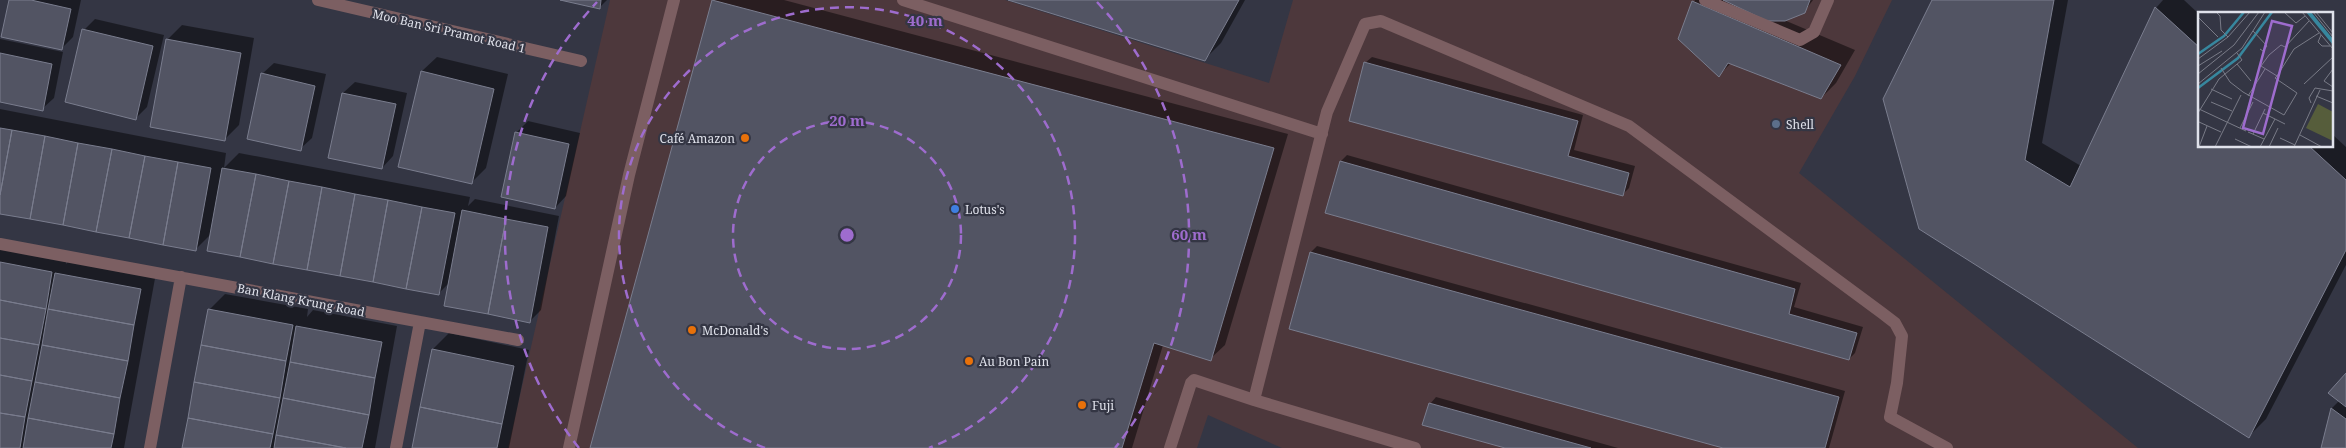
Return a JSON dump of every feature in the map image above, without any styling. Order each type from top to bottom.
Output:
[{"type":"street","name":"Moo Ban Sri Pramot Road 1","points":[[318,0],[581,61]]},
{"type":"street","points":[[570,448],[629,174],[674,0]]},
{"type":"street","points":[[903,0],[1322,134]]},
{"type":"street","points":[[1705,0],[1800,40],[1814,32],[1828,0]]},
{"type":"street","points":[[1254,400],[1327,112],[1364,24],[1381,21],[1629,126],[1895,323],[1902,336],[1897,383],[1890,417],[1947,448]]},
{"type":"street","name":"Ban Klang Krung Road","points":[[0,244],[518,340]]},
{"type":"street","points":[[150,448],[181,277]]},
{"type":"street","points":[[396,448],[420,322]]},
{"type":"street","points":[[1170,448],[1191,383],[1194,380],[1415,448]]},
{"type":"shaded area","points":[[610,0],[1005,0],[1269,83],[1293,0],[1892,0],[1855,76],[1799,173],[2138,448],[1282,448],[1208,415],[1197,448],[508,448]]},
{"type":"building","points":[[9,0],[31,0],[71,9],[62,50],[1,37]]},
{"type":"building","points":[[560,0],[601,0],[600,9]]},
{"type":"building","name":"Lotus's","points":[[712,0],[1274,148],[1211,361],[1154,343],[1122,448],[590,448]]},
{"type":"building","points":[[1008,0],[1239,0],[1205,61]]},
{"type":"building","points":[[1723,0],[1810,0],[1805,13],[1785,21],[1767,21]]},
{"type":"building","points":[[1932,0],[2054,0],[2025,160],[2070,187],[2155,7],[2198,46],[2198,148],[2311,148],[2346,180],[2346,250],[2249,438],[1919,229],[1883,99]]},
{"type":"building","points":[[1692,1],[1841,65],[1821,99],[1728,63],[1719,77],[1678,39]]},
{"type":"building","points":[[82,29],[153,46],[136,120],[65,102]]},
{"type":"building","points":[[166,39],[241,53],[225,141],[150,127]]},
{"type":"building","points":[[0,53],[52,64],[43,111],[0,102]]},
{"type":"building","points":[[1364,62],[1578,121],[1568,156],[1629,173],[1623,196],[1349,121]]},
{"type":"building","points":[[421,71],[494,89],[472,184],[398,167]]},
{"type":"building","points":[[261,73],[315,86],[301,151],[247,139]]},
{"type":"building","points":[[342,93],[396,104],[382,169],[328,158]]},
{"type":"building","points":[[0,128],[12,130],[0,195]]},
{"type":"building","points":[[12,130],[45,136],[30,219],[0,214],[0,195]]},
{"type":"building","points":[[515,132],[569,144],[555,209],[501,197]]},
{"type":"building","points":[[45,136],[78,143],[63,225],[30,219]]},
{"type":"building","points":[[78,143],[112,149],[96,232],[63,225]]},
{"type":"building","points":[[112,149],[145,156],[129,238],[96,232]]},
{"type":"building","points":[[145,156],[178,162],[163,245],[129,238]]},
{"type":"building","points":[[1340,161],[1795,289],[1789,314],[1857,333],[1849,360],[1325,213]]},
{"type":"building","points":[[178,162],[211,168],[196,251],[163,245]]},
{"type":"building","points":[[222,168],[256,174],[240,257],[207,251]]},
{"type":"building","points":[[256,174],[289,181],[273,264],[240,257]]},
{"type":"building","points":[[289,181],[322,187],[307,270],[273,264]]},
{"type":"building","points":[[322,187],[355,194],[340,276],[307,270]]},
{"type":"building","points":[[355,194],[388,200],[373,282],[340,276]]},
{"type":"building","points":[[388,200],[422,207],[406,289],[373,282]]},
{"type":"building","points":[[422,207],[455,213],[439,295],[406,289]]},
{"type":"building","points":[[462,210],[506,219],[488,314],[444,306]]},
{"type":"building","points":[[506,219],[548,227],[530,323],[488,314]]},
{"type":"building","points":[[1310,252],[1839,397],[1825,448],[1723,448],[1289,329]]},
{"type":"building","points":[[0,262],[52,272],[46,309],[0,300]]},
{"type":"building","points":[[55,273],[141,289],[134,325],[48,309]]},
{"type":"building","points":[[0,300],[46,309],[39,345],[0,338]]},
{"type":"building","points":[[48,309],[134,325],[128,361],[42,345]]},
{"type":"building","points":[[208,309],[293,325],[286,361],[201,345]]},
{"type":"building","points":[[296,326],[382,342],[375,378],[290,362]]},
{"type":"building","points":[[0,338],[39,345],[32,381],[0,375]]},
{"type":"building","points":[[42,345],[128,361],[120,398],[35,382]]},
{"type":"building","points":[[201,345],[286,361],[280,398],[194,382]]},
{"type":"building","points":[[432,349],[514,366],[502,424],[420,407]]},
{"type":"building","points":[[290,362],[375,378],[369,415],[283,398]]},
{"type":"building","points":[[2346,373],[2346,407],[2328,393]]},
{"type":"building","points":[[0,375],[32,381],[25,417],[0,413]]},
{"type":"building","points":[[35,382],[120,398],[114,434],[28,418]]},
{"type":"building","points":[[194,382],[280,398],[273,434],[188,418]]},
{"type":"building","points":[[283,398],[369,415],[362,448],[346,448],[276,435]]},
{"type":"building","points":[[1429,403],[1591,448],[1505,448],[1422,425]]},
{"type":"building","points":[[420,407],[502,424],[497,448],[412,448]]},
{"type":"building","points":[[2331,408],[2346,419],[2346,448],[2321,448]]},
{"type":"building","points":[[0,413],[25,417],[20,448],[0,448]]},
{"type":"building","points":[[28,418],[114,434],[111,448],[23,448]]},
{"type":"building","points":[[188,418],[273,434],[270,448],[182,448]]},
{"type":"building","points":[[276,435],[346,448],[274,448]]},
{"type":"place","name":"Shell","points":[[1776,124]]},
{"type":"place","name":"Café Amazon","points":[[745,138]]},
{"type":"place","name":"Lotus's","points":[[955,209]]},
{"type":"place","name":"McDonald's","points":[[692,330]]},
{"type":"place","name":"Au Bon Pain","points":[[969,361]]},
{"type":"place","name":"Fuji","points":[[1082,405]]}]
